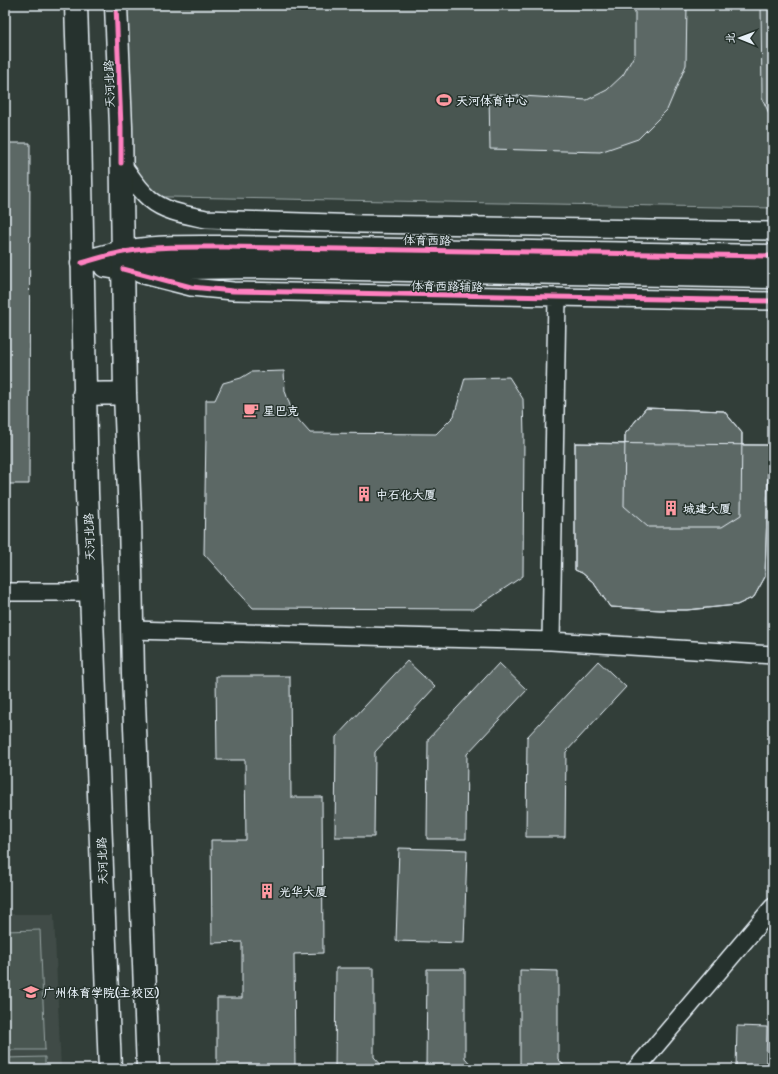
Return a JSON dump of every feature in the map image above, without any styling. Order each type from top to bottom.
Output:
[{"type":"main road","name":"天河北路","points":[[76,5],[84,394],[110,1069]]},
{"type":"main road","name":"天河北路","points":[[116,5],[121,127],[122,261],[132,630],[148,1069]]},
{"type":"main road","name":"体育西路","points":[[122,261],[159,248],[226,247],[773,256]]},
{"type":"main road","name":"体育西路","points":[[82,263],[122,261],[253,267],[773,277]]},
{"type":"main road","points":[[84,394],[125,393]]},
{"type":"street","points":[[121,162],[150,199],[177,213],[206,219],[363,224],[773,230]]},
{"type":"street","points":[[725,255],[726,230]]},
{"type":"street","name":"体育西路辅路","points":[[122,261],[191,286],[233,291],[773,301]]},
{"type":"street","points":[[551,641],[557,298]]},
{"type":"street","points":[[5,592],[91,592]]},
{"type":"street","points":[[132,630],[551,641],[773,655]]},
{"type":"street","points":[[636,1069],[773,907]]},
{"type":"shaded area","name":"天河体育中心","points":[[113,5],[773,5],[773,208],[116,196]]},
{"type":"shaded area","name":"广州体育学院(主校区)","points":[[5,914],[54,914],[61,1069],[5,1069]]},
{"type":"shaded area","points":[[40,930],[45,1050],[5,1050],[5,931]]},
{"type":"shaded area","points":[[45,1057],[45,1069],[5,1069],[5,1058]]},
{"type":"building","points":[[635,5],[687,5],[686,65],[667,110],[638,139],[600,152],[490,149],[489,94],[587,100],[607,90],[623,75],[635,54]]},
{"type":"building","points":[[761,5],[773,5],[773,122],[762,98]]},
{"type":"building","points":[[5,143],[30,143],[29,484],[5,484]]},
{"type":"building","name":"中石化大厦","points":[[284,371],[285,391],[293,414],[310,433],[436,434],[454,416],[465,378],[509,377],[523,399],[523,576],[474,609],[253,608],[204,554],[206,400],[215,400],[223,383],[241,378],[251,372]]},
{"type":"building","name":"城建大厦","points":[[646,408],[724,411],[742,433],[742,445],[769,445],[765,577],[754,597],[737,605],[687,610],[610,607],[593,582],[582,573],[575,570],[575,443],[625,444],[625,434]]},
{"type":"building","points":[[646,408],[724,411],[742,433],[741,515],[722,527],[648,527],[624,506],[625,434]]},
{"type":"building","name":"城建大厦","points":[[575,443],[769,445],[765,577],[754,597],[737,605],[687,610],[610,607],[593,582],[582,573],[575,570]]},
{"type":"building","points":[[407,661],[435,687],[375,752],[374,837],[335,837],[336,737]]},
{"type":"building","points":[[598,661],[626,687],[566,752],[565,837],[526,837],[527,737]]},
{"type":"building","points":[[499,663],[527,690],[467,754],[466,839],[427,839],[428,739]]},
{"type":"building","name":"光华大厦","points":[[216,676],[290,676],[291,797],[322,797],[323,953],[294,954],[295,1069],[217,1069],[217,998],[242,998],[242,942],[212,943],[211,840],[246,840],[245,760],[217,760]]},
{"type":"building","points":[[399,848],[467,850],[464,943],[396,941]]},
{"type":"building","points":[[336,968],[374,968],[374,1057],[385,1069],[335,1069]]},
{"type":"building","points":[[427,969],[465,969],[465,1058],[475,1069],[426,1069]]},
{"type":"building","points":[[520,970],[558,971],[558,1059],[567,1069],[520,1069]]},
{"type":"building","points":[[737,1026],[767,1027],[766,1062],[773,1062],[773,1069],[736,1069]]},
{"type":"cycle path","points":[[116,5],[121,163]]},
{"type":"cycle path","points":[[82,263],[106,256],[142,249],[190,247],[773,256]]},
{"type":"cycle path","points":[[123,269],[191,287],[233,291],[773,301]]},
{"type":"place","name":"天河体育中心","points":[[444,100]]},
{"type":"place","name":"星巴克","points":[[251,410]]},
{"type":"place","name":"中石化大厦","points":[[364,494]]},
{"type":"place","name":"城建大厦","points":[[671,508]]},
{"type":"place","name":"光华大厦","points":[[267,891]]},
{"type":"place","name":"广州体育学院(主校区)","points":[[31,992]]}]
